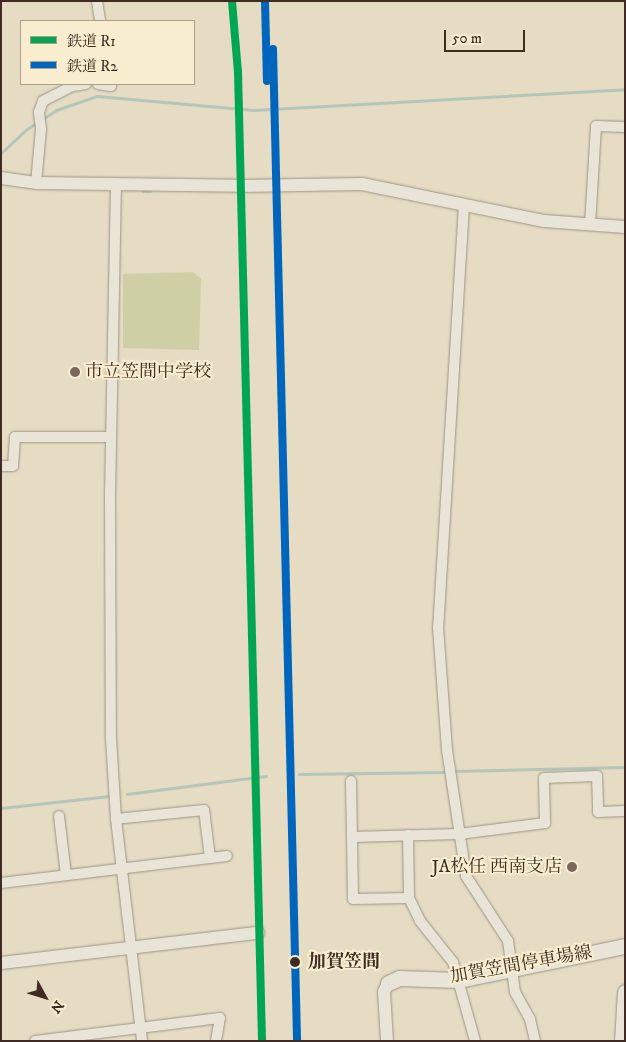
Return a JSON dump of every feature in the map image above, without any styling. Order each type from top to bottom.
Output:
[{"type":"main road","name":"加賀笠間停車場線","points":[[388,983],[399,978],[459,980],[625,946]]},
{"type":"main road","points":[[622,1041],[625,992]]},
{"type":"street","points":[[97,1],[100,20]]},
{"type":"street","points":[[36,183],[41,128],[39,112],[43,101],[80,85]]},
{"type":"street","points":[[590,225],[596,126],[625,128]]},
{"type":"street","points":[[1,178],[36,183],[362,184],[544,221],[625,227]]},
{"type":"street","points":[[116,184],[111,437],[111,739],[116,819],[142,1041]]},
{"type":"street","points":[[464,205],[438,627],[447,750],[466,876],[480,902],[505,934],[513,969],[515,992],[530,1019],[535,1041]]},
{"type":"street","points":[[1,466],[13,466],[16,437],[111,437]]},
{"type":"street","points":[[352,837],[459,834],[545,823],[544,778],[597,776],[598,812],[625,812]]},
{"type":"street","points":[[351,781],[353,899],[409,898]]},
{"type":"street","points":[[116,819],[204,810],[210,858]]},
{"type":"street","points":[[59,816],[66,875]]},
{"type":"street","points":[[408,835],[409,898],[420,920],[453,962],[475,1041]]},
{"type":"street","points":[[1,883],[227,856]]},
{"type":"street","points":[[1,963],[258,933]]},
{"type":"street","points":[[387,1041],[384,992],[388,983]]},
{"type":"street","points":[[34,1041],[84,1038],[141,1028],[220,1018],[216,1041]]},
{"type":"green space","points":[[193,272],[201,279],[199,350],[123,348],[123,274]]},
{"type":"waterway","points":[[1,153],[27,129],[56,110],[97,96],[253,110],[625,89]]},
{"type":"waterway","points":[[143,191],[150,191]]},
{"type":"waterway","points":[[453,771],[625,767]]},
{"type":"waterway","points":[[299,774],[445,772]]},
{"type":"waterway","points":[[127,794],[266,776]]},
{"type":"waterway","points":[[1,808],[109,796]]},
{"type":"rail line","name":"R1","points":[[232,1],[238,72],[262,1041]]},
{"type":"rail line","name":"R2","points":[[265,1],[267,81]]},
{"type":"rail line","name":"R2","points":[[273,49],[297,1041]]},
{"type":"place","name":"市立笠間中学校","points":[[75,372]]},
{"type":"place","name":"JA松任 西南支店","points":[[572,867]]},
{"type":"place","name":"加賀笠間","points":[[295,962]]}]
